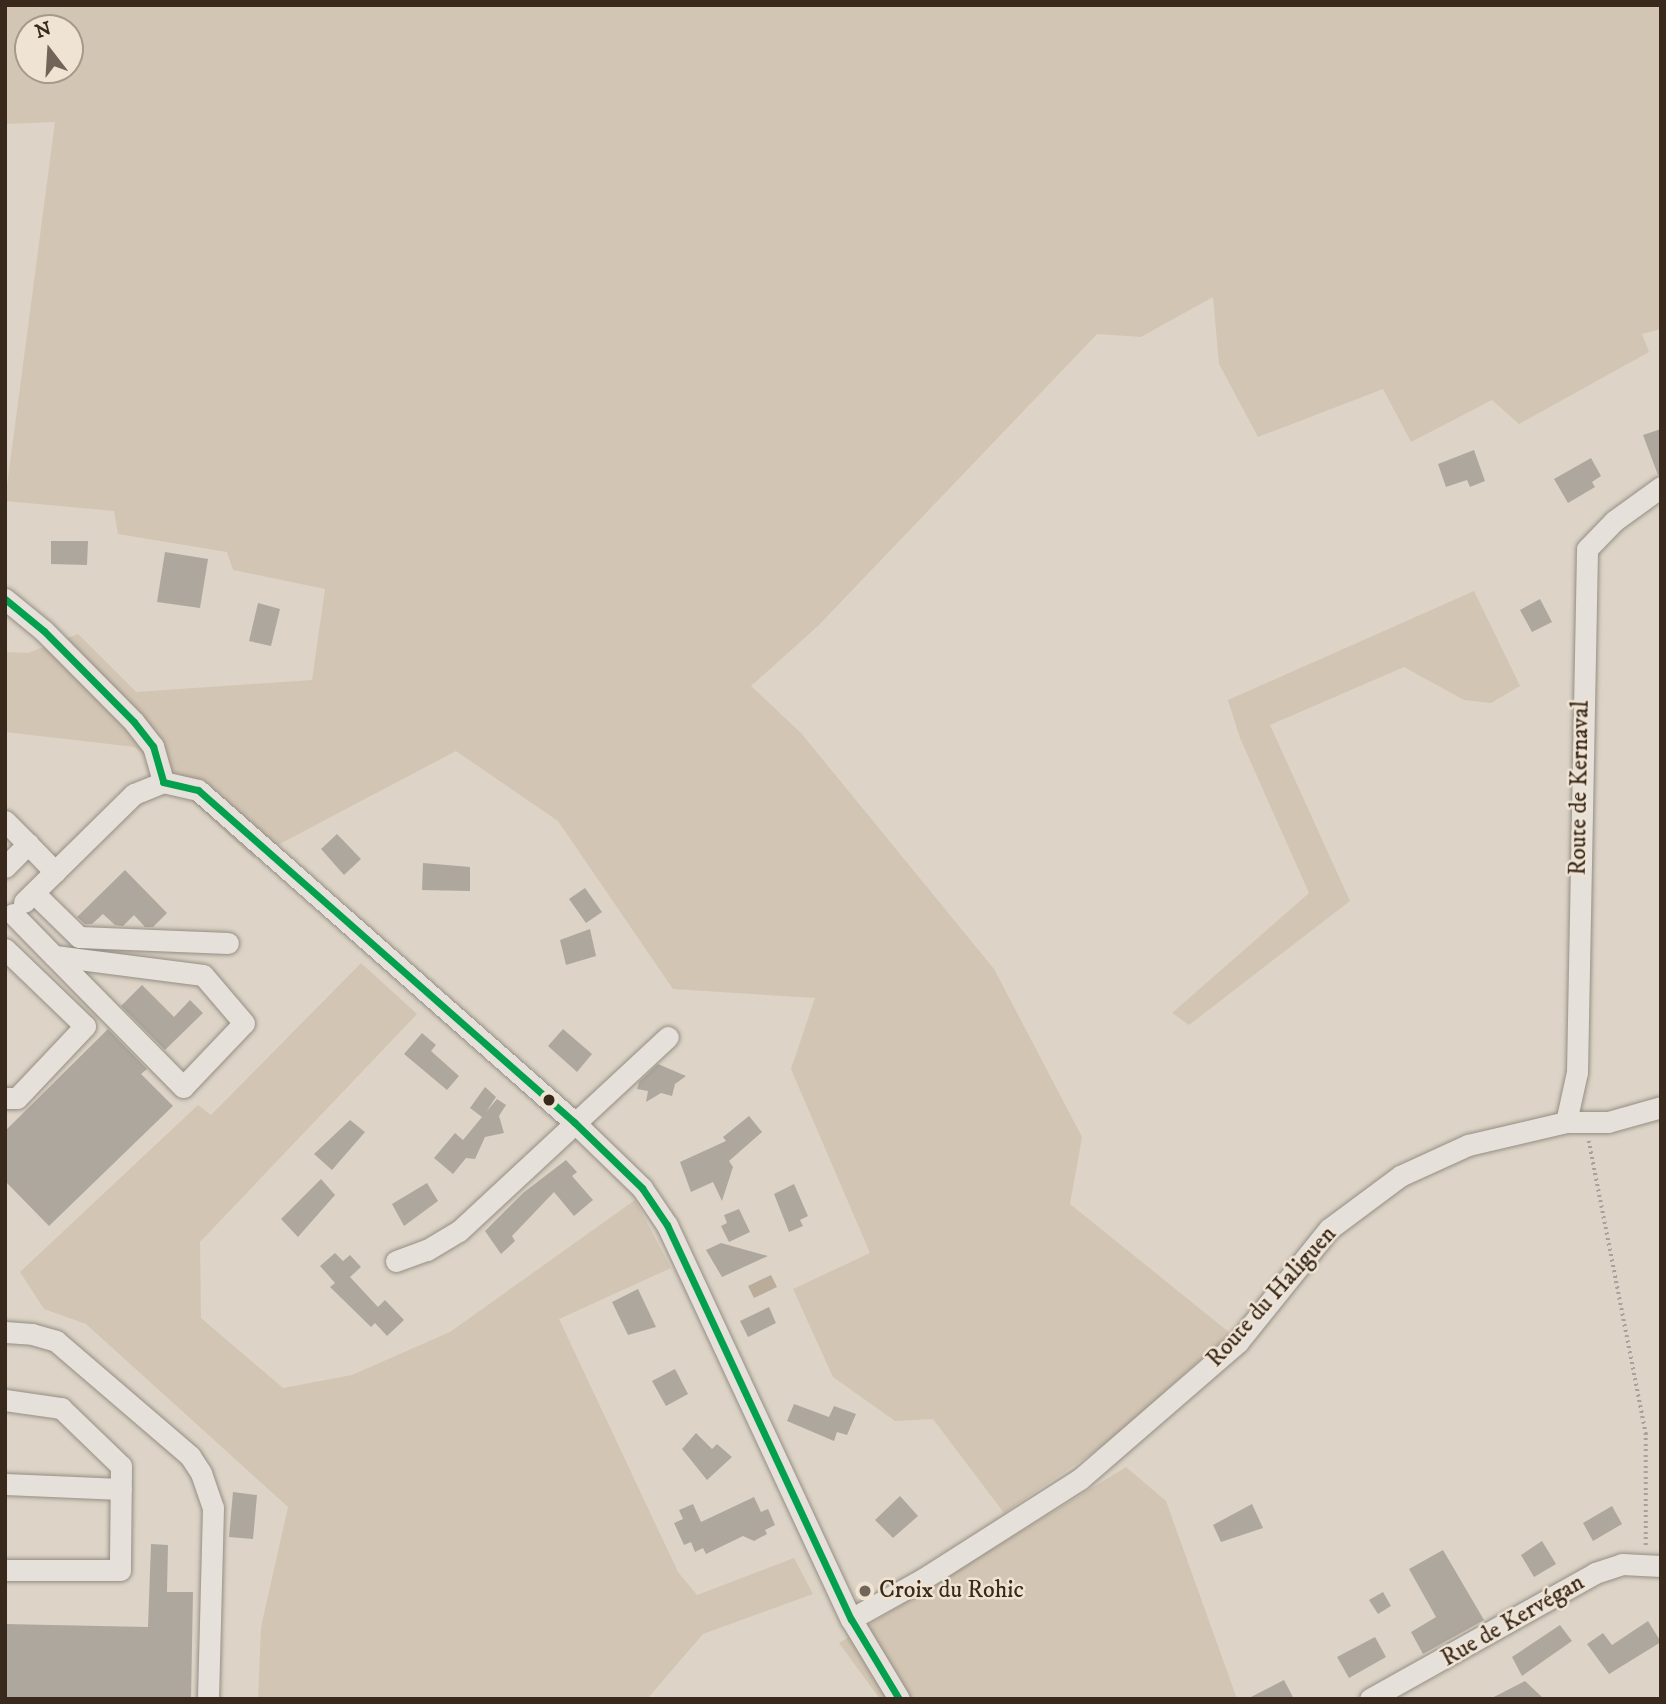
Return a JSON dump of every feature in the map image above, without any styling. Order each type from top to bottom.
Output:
[{"type":"street","name":"Route de Kernaval","points":[[1576,1122],[1587,549],[1614,521],[1661,487]]},
{"type":"street","points":[[5,599],[44,631],[134,722],[153,746],[163,782]]},
{"type":"street","points":[[54,956],[203,975],[244,1023],[183,1087],[54,956],[9,917],[134,794],[163,782],[198,790],[574,1122],[642,1188],[667,1225],[851,1619],[899,1699]]},
{"type":"street","points":[[5,821],[55,872]]},
{"type":"street","points":[[5,867],[28,844]]},
{"type":"street","points":[[34,893],[79,937],[228,943]]},
{"type":"street","points":[[5,949],[85,1026],[17,1098],[5,1098]]},
{"type":"street","points":[[396,1261],[428,1250],[459,1231],[668,1037]]},
{"type":"street","name":"Route du Haliguen","points":[[851,1619],[923,1580],[1080,1479],[1238,1342],[1329,1229],[1400,1176],[1468,1145],[1576,1122],[1608,1122],[1661,1107]]},
{"type":"street","points":[[5,1332],[32,1334],[56,1342],[190,1456],[201,1472],[213,1508],[208,1699]]},
{"type":"street","points":[[5,1400],[61,1408],[121,1466],[120,1570],[5,1570]]},
{"type":"street","points":[[5,1485],[121,1489]]},
{"type":"street","name":"Rue de Kervégan","points":[[1370,1699],[1551,1602],[1595,1573],[1622,1564],[1653,1565]]},
{"type":"path","points":[[1576,1122],[1646,1433],[1653,1565]]},
{"type":"shaded area","points":[[5,5],[1661,5],[1661,329],[1642,334],[1649,352],[1519,424],[1492,400],[1411,442],[1383,389],[1258,437],[1219,364],[1213,297],[1141,337],[1097,334],[818,626],[751,686],[801,733],[994,969],[1082,1137],[1070,1204],[1230,1333],[1110,1441],[1004,1513],[933,1419],[895,1421],[833,1377],[793,1289],[870,1253],[791,1069],[815,998],[673,989],[558,821],[456,751],[253,858],[135,747],[5,732],[5,652],[28,653],[78,634],[136,692],[312,680],[325,589],[233,570],[227,552],[118,534],[114,511],[5,501],[55,122],[5,124]]},
{"type":"shaded area","points":[[1474,591],[1520,686],[1491,703],[1464,700],[1404,667],[1270,725],[1350,901],[1189,1025],[1172,1013],[1309,893],[1240,738],[1228,700]]},
{"type":"shaded area","points":[[361,963],[417,1014],[200,1242],[201,1318],[283,1388],[352,1375],[450,1332],[635,1200],[671,1268],[559,1319],[678,1572],[697,1595],[794,1558],[813,1594],[703,1634],[647,1699],[258,1699],[261,1627],[288,1507],[86,1324],[44,1309],[20,1272],[198,1105],[211,1115]]},
{"type":"shaded area","points":[[771,1275],[777,1287],[754,1298],[748,1286]]},
{"type":"shaded area","points":[[1126,1467],[1166,1501],[1237,1699],[880,1699],[839,1643]]},
{"type":"building","points":[[1661,429],[1661,474],[1658,475],[1643,435]]},
{"type":"building","points":[[1474,450],[1485,481],[1470,487],[1467,480],[1446,487],[1438,464]]},
{"type":"building","points":[[1591,458],[1601,476],[1592,482],[1595,487],[1568,503],[1554,479]]},
{"type":"building","points":[[51,541],[88,541],[87,565],[51,564]]},
{"type":"building","points":[[165,552],[208,559],[200,608],[157,602]]},
{"type":"building","points":[[1540,599],[1552,622],[1532,632],[1520,610]]},
{"type":"building","points":[[258,603],[280,609],[271,646],[249,641]]},
{"type":"building","points":[[337,834],[361,859],[344,875],[321,849]]},
{"type":"building","points":[[423,863],[470,867],[470,891],[422,890]]},
{"type":"building","points":[[125,870],[167,913],[153,927],[145,927],[134,915],[123,926],[115,925],[103,914],[92,924],[85,924],[77,917]]},
{"type":"building","points":[[585,888],[602,912],[586,923],[569,899]]},
{"type":"building","points":[[590,929],[596,956],[566,965],[560,940]]},
{"type":"building","points":[[142,985],[174,1017],[190,1000],[203,1013],[165,1050],[121,1006]]},
{"type":"building","points":[[108,1029],[147,1069],[141,1074],[173,1106],[49,1226],[5,1181],[5,1131]]},
{"type":"building","points":[[563,1029],[592,1054],[577,1072],[548,1046]]},
{"type":"building","points":[[422,1033],[436,1045],[431,1051],[459,1076],[447,1090],[404,1054]]},
{"type":"building","points":[[658,1064],[686,1076],[675,1084],[672,1096],[661,1093],[646,1102],[648,1091],[637,1089],[639,1082]]},
{"type":"building","points":[[485,1087],[496,1097],[486,1112],[497,1099],[506,1105],[499,1116],[504,1133],[485,1137],[475,1159],[466,1158],[453,1174],[434,1158],[455,1133],[463,1140],[482,1117],[470,1108]]},
{"type":"building","points":[[749,1116],[762,1132],[729,1161],[733,1167],[722,1201],[713,1182],[691,1192],[680,1162],[726,1141],[723,1137]]},
{"type":"building","points":[[350,1120],[365,1132],[332,1170],[314,1154]]},
{"type":"building","points":[[566,1160],[577,1172],[572,1176],[593,1200],[574,1216],[554,1192],[512,1236],[515,1241],[501,1254],[485,1231],[523,1193]]},
{"type":"building","points":[[321,1179],[335,1195],[298,1237],[281,1219]]},
{"type":"building","points":[[427,1183],[438,1201],[404,1226],[392,1204]]},
{"type":"building","points":[[794,1184],[808,1216],[800,1220],[803,1226],[789,1232],[774,1194]]},
{"type":"building","points":[[739,1209],[750,1232],[729,1242],[721,1226],[727,1223],[724,1215]]},
{"type":"building","points":[[721,1243],[768,1256],[722,1277],[706,1250]]},
{"type":"building","points":[[335,1253],[343,1261],[350,1255],[361,1267],[350,1277],[378,1307],[385,1300],[404,1320],[387,1336],[375,1323],[371,1327],[330,1287],[335,1283],[320,1266]]},
{"type":"building","points":[[638,1289],[656,1327],[628,1335],[612,1302]]},
{"type":"building","points":[[769,1307],[776,1323],[748,1337],[740,1321]]},
{"type":"building","points":[[675,1369],[688,1394],[666,1406],[652,1381]]},
{"type":"building","points":[[794,1404],[829,1417],[834,1406],[856,1414],[847,1435],[837,1432],[834,1441],[787,1421]]},
{"type":"building","points":[[696,1433],[712,1449],[717,1444],[732,1457],[707,1480],[682,1449]]},
{"type":"building","points":[[233,1492],[257,1495],[253,1539],[229,1537]]},
{"type":"building","points":[[900,1496],[918,1516],[893,1538],[875,1520]]},
{"type":"building","points":[[754,1497],[761,1512],[768,1509],[775,1525],[765,1530],[767,1534],[754,1541],[743,1536],[706,1554],[703,1548],[695,1552],[691,1542],[684,1545],[674,1523],[683,1519],[679,1510],[693,1504],[701,1522]]},
{"type":"building","points":[[1252,1504],[1263,1528],[1221,1542],[1213,1525]]},
{"type":"building","points":[[1612,1506],[1622,1524],[1593,1541],[1583,1523]]},
{"type":"building","points":[[1542,1541],[1556,1564],[1534,1577],[1521,1555]]},
{"type":"building","points":[[151,1544],[168,1545],[167,1592],[193,1592],[191,1699],[5,1699],[5,1624],[148,1627]]},
{"type":"building","points":[[1443,1550],[1484,1620],[1423,1654],[1411,1632],[1436,1617],[1409,1569]]},
{"type":"building","points":[[1383,1592],[1391,1606],[1378,1614],[1369,1600]]},
{"type":"building","points":[[1648,1621],[1661,1642],[1609,1674],[1587,1644],[1603,1633],[1612,1645]]},
{"type":"building","points":[[1560,1625],[1572,1641],[1522,1676],[1512,1657]]},
{"type":"building","points":[[1375,1637],[1386,1657],[1349,1678],[1337,1657]]},
{"type":"building","points":[[1284,1680],[1294,1699],[1247,1699]]},
{"type":"building","points":[[1525,1681],[1544,1699],[1490,1699]]},
{"type":"transit line","points":[[5,599],[44,631],[134,722],[153,746],[163,782],[198,790],[574,1122],[642,1188],[667,1225],[851,1619],[899,1699]]},
{"type":"place","name":"Croix du Rohic","points":[[865,1591]]}]
